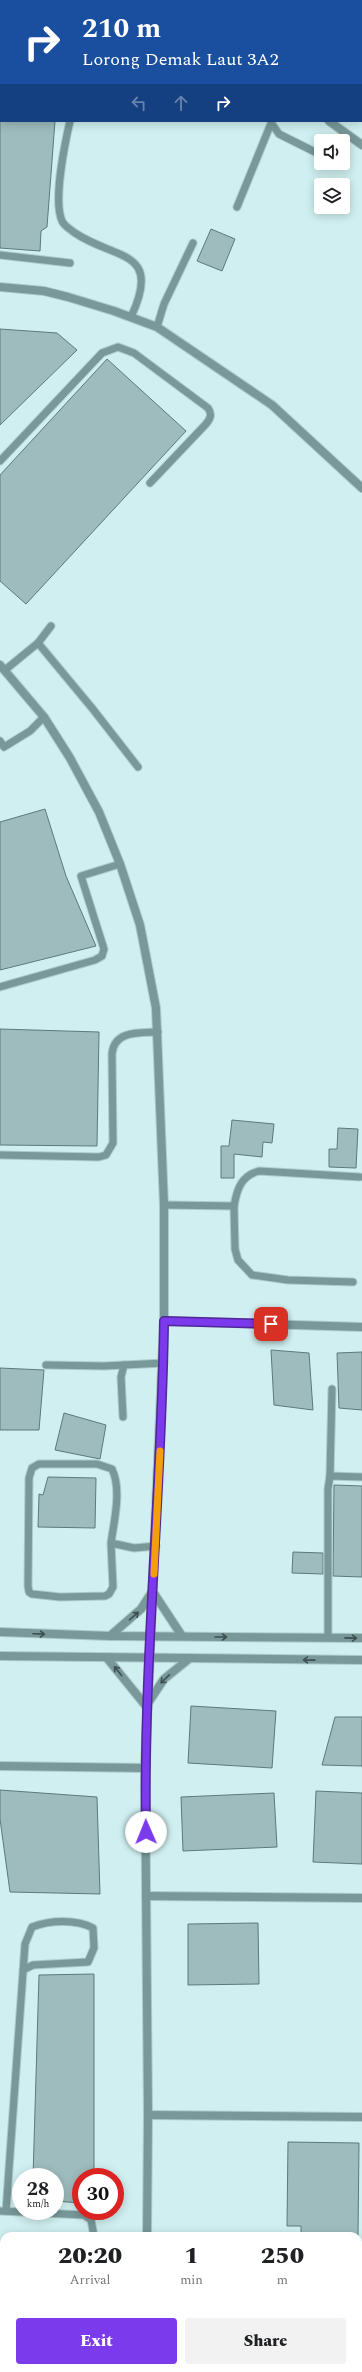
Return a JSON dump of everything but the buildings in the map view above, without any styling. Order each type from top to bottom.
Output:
[{"type":"street","points":[[330,122],[362,146]]},
{"type":"street","points":[[0,287],[62,295],[157,327],[272,405],[362,488]]},
{"type":"street","points":[[2,668],[44,717],[70,758],[100,812],[120,864],[140,925],[156,1008],[164,1205],[164,1364],[156,1546],[149,1636],[146,1706],[147,2232]]},
{"type":"street","points":[[164,1321],[362,1327]]},
{"type":"street","points":[[110,1636],[141,1609],[153,1591]]},
{"type":"street","points":[[153,1591],[182,1636]]},
{"type":"street","points":[[0,1632],[110,1636],[362,1638]]},
{"type":"street","points":[[0,1656],[362,1660]]},
{"type":"street","points":[[107,1658],[146,1706]]},
{"type":"street","points":[[146,1706],[164,1679],[190,1658]]},
{"type":"street","points":[[0,1766],[145,1768]]},
{"type":"street","points":[[146,1896],[362,1898]]},
{"type":"street","points":[[148,2115],[362,2117]]},
{"type":"lane","points":[[70,122],[62,156],[59,213],[62,223],[77,234],[124,254],[133,263],[142,279],[142,288],[131,317]]},
{"type":"lane","points":[[272,122],[279,134],[314,152]]},
{"type":"lane","points":[[237,207],[272,122]]},
{"type":"lane","points":[[157,327],[164,304],[193,243]]},
{"type":"lane","points":[[0,255],[70,263]]},
{"type":"lane","points":[[0,461],[102,353],[118,347],[134,353],[208,408],[211,412],[211,416],[206,424],[150,483]]},
{"type":"lane","points":[[2,668],[38,643],[52,626]]},
{"type":"lane","points":[[38,643],[92,708],[138,767]]},
{"type":"lane","points":[[0,741],[4,747],[30,730],[44,717]]},
{"type":"lane","points":[[0,987],[95,960],[102,956],[104,949],[81,876],[120,864]]},
{"type":"lane","points":[[0,1155],[99,1157],[106,1155],[113,1143],[112,1054],[115,1043],[118,1039],[127,1034],[158,1032]]},
{"type":"lane","points":[[353,1282],[288,1280],[252,1275],[238,1260],[235,1248],[234,1206],[237,1191],[244,1178],[259,1171],[360,1177]]},
{"type":"lane","points":[[164,1205],[234,1206]]},
{"type":"lane","points":[[46,1365],[164,1364]]},
{"type":"lane","points":[[123,1417],[120,1383],[124,1365]]},
{"type":"lane","points":[[328,1637],[328,1489],[330,1476],[332,1389]]},
{"type":"lane","points":[[39,1464],[97,1464],[112,1469],[116,1479],[116,1502],[111,1543],[113,1586],[109,1594],[99,1597],[60,1597],[36,1596],[29,1592],[27,1535],[29,1478],[32,1468],[39,1464]]},
{"type":"lane","points":[[330,1476],[362,1477]]},
{"type":"lane","points":[[111,1543],[134,1548],[156,1546]]},
{"type":"lane","points":[[23,1970],[33,1965],[88,1962],[94,1948],[93,1928],[72,1922],[40,1924],[32,1927],[24,1944],[3,2211],[84,2215],[91,2220],[93,2232]]},
{"type":"slow traffic","points":[[154,1574],[160,1451]]},
{"type":"route","points":[[146,1832],[146,1706],[156,1546],[164,1364],[164,1321],[271,1324]]}]
